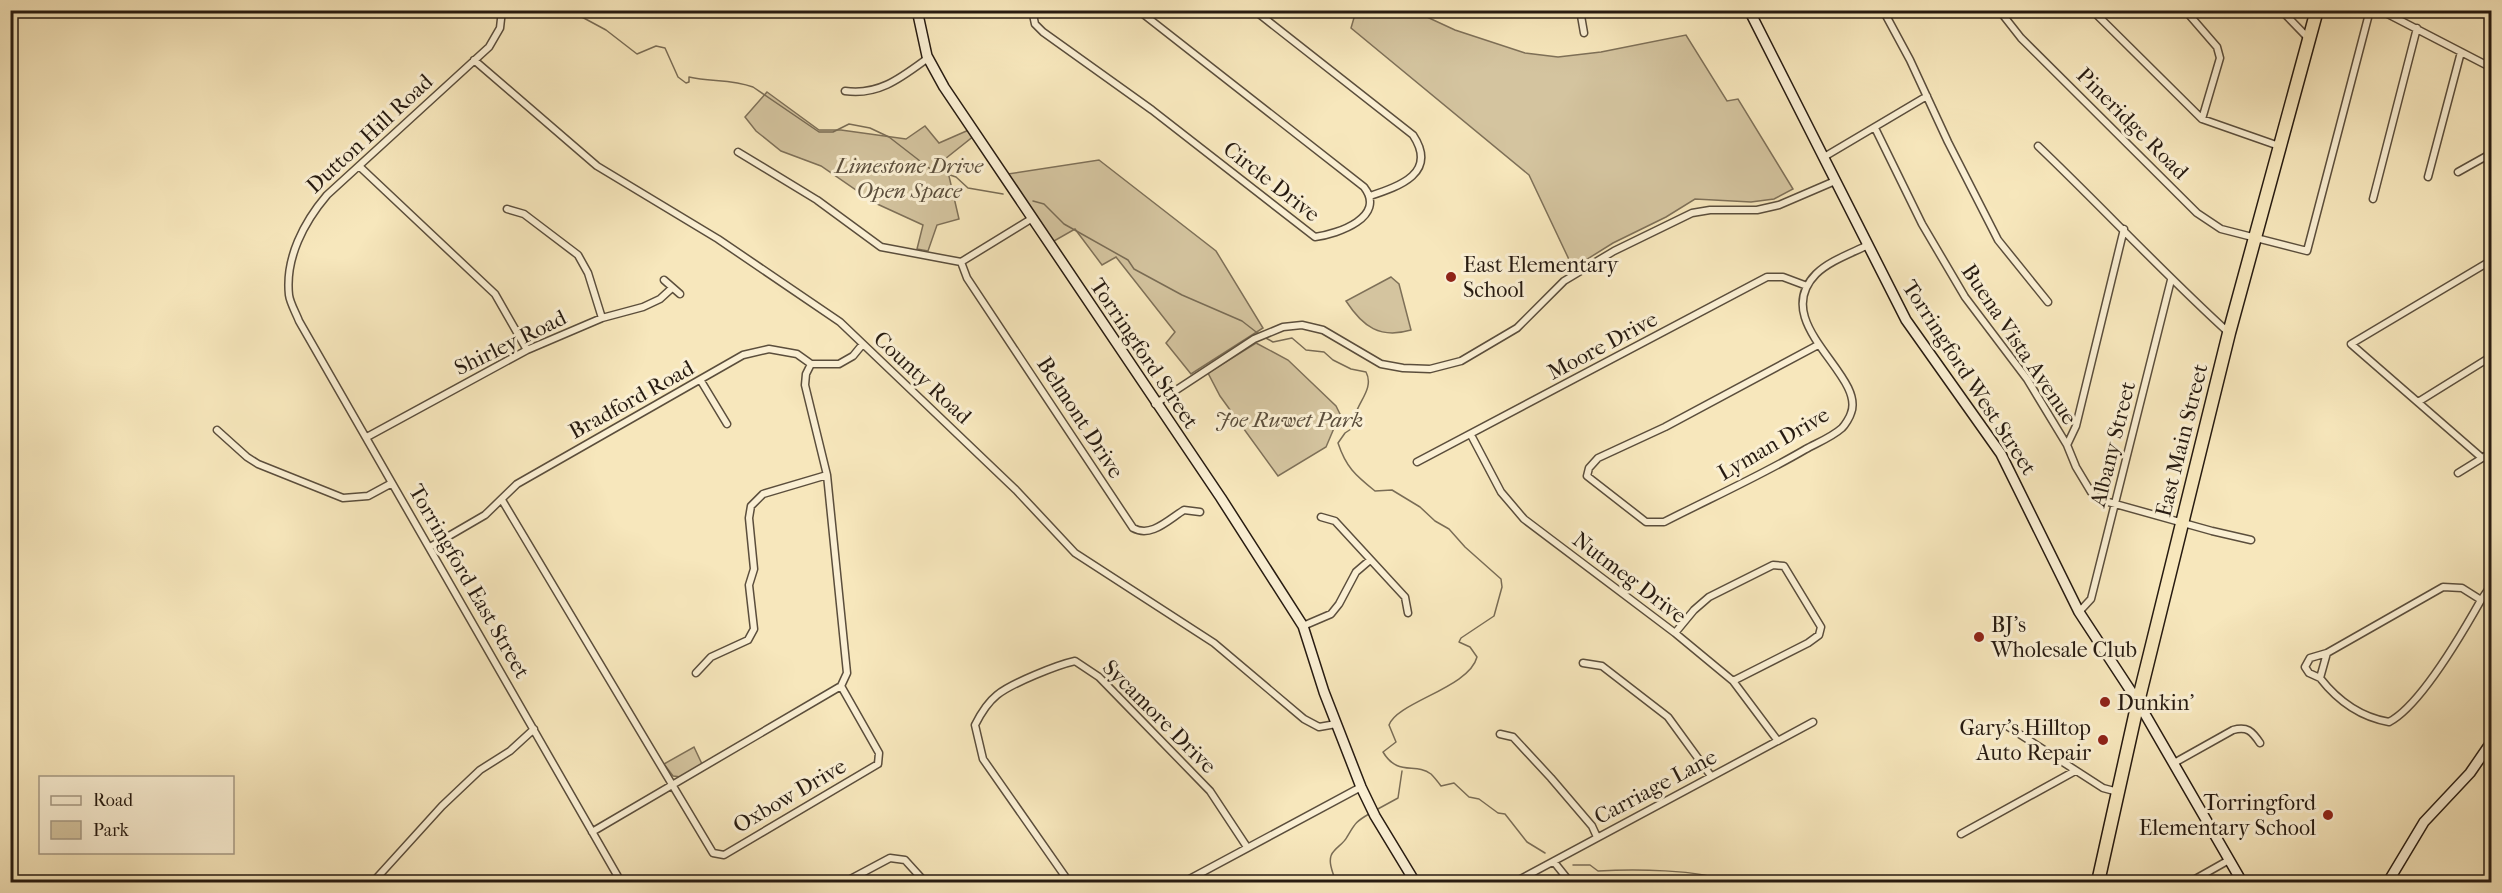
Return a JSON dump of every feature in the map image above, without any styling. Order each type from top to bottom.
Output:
[{"type":"highway","name":"East Main Street","points":[[2098,882],[2138,702],[2229,333],[2317,10]]},
{"type":"main road","name":"Torringford Street","points":[[917,10],[928,58],[942,84],[1155,404],[1221,498],[1303,626],[1336,724],[1361,788],[1373,813],[1415,882]]},
{"type":"main road","name":"Torringford West Street","points":[[1749,10],[1906,320],[2001,454],[2079,612],[2138,702],[2242,882]]},
{"type":"main road","points":[[2388,882],[2424,822],[2470,773],[2492,741]]},
{"type":"street","name":"Dutton Hill Road","points":[[289,297],[288,274],[305,224],[327,195],[489,47],[500,28],[502,10]]},
{"type":"street","name":"Circle Drive","points":[[1032,10],[1035,24],[1043,32],[1152,110],[1315,237],[1333,235],[1353,224],[1365,215],[1370,206],[1370,196]]},
{"type":"street","points":[[1138,10],[1364,187],[1370,196],[1409,180],[1418,171],[1422,157],[1420,146],[1413,135],[1254,10]]},
{"type":"street","points":[[1580,10],[1584,33]]},
{"type":"street","points":[[1883,10],[1998,240],[2048,302]]},
{"type":"street","name":"Pineridge Road","points":[[1999,10],[2021,38],[2196,213],[2221,229],[2307,250],[2370,10]]},
{"type":"street","points":[[2092,10],[2202,119],[2280,146]]},
{"type":"street","points":[[2185,10],[2217,47],[2220,58],[2202,119]]},
{"type":"street","points":[[2281,10],[2309,39]]},
{"type":"street","points":[[2380,10],[2492,68]]},
{"type":"street","points":[[2373,199],[2416,28]]},
{"type":"street","points":[[2428,177],[2461,52]]},
{"type":"street","points":[[844,91],[856,93],[892,84],[928,58]]},
{"type":"street","name":"County Road","points":[[474,60],[597,166],[718,239],[840,322],[1016,490],[1076,553],[1214,643],[1304,719],[1319,727],[1336,724]]},
{"type":"street","points":[[1824,157],[1927,96]]},
{"type":"street","name":"Buena Vista Avenue","points":[[1875,128],[1922,224],[1965,297],[2027,379],[2067,445],[2076,467],[2091,492],[2101,501],[2251,540]]},
{"type":"street","points":[[2038,146],[2124,229],[2171,280],[2229,333]]},
{"type":"street","points":[[738,152],[817,200],[881,247],[961,262],[1031,219]]},
{"type":"street","points":[[2458,172],[2492,153]]},
{"type":"street","points":[[359,166],[495,294],[527,350]]},
{"type":"street","points":[[1155,404],[1254,339],[1283,327],[1302,325],[1323,330],[1381,364],[1430,369],[1461,361],[1517,328],[1564,281],[1614,251],[1683,218],[1710,210],[1756,210],[1779,204],[1835,181]]},
{"type":"street","points":[[507,209],[524,214],[578,255],[588,273],[602,318]]},
{"type":"street","points":[[2067,445],[2076,426],[2124,229]]},
{"type":"street","points":[[1807,286],[1817,273],[1868,245]]},
{"type":"street","points":[[2482,458],[2351,345],[2492,261]]},
{"type":"street","name":"Belmont Drive","points":[[961,262],[967,278],[1133,528],[1141,532],[1151,532],[1184,510],[1200,512]]},
{"type":"street","name":"Moore Drive","points":[[1417,462],[1767,278],[1783,277],[1807,286]]},
{"type":"street","points":[[664,280],[680,294]]},
{"type":"street","name":"Albany Street","points":[[2079,612],[2091,599],[2171,280]]},
{"type":"street","name":"Lyman Drive","points":[[1807,286],[1804,316],[1818,345],[1849,388],[1852,411],[1842,428],[1794,457],[1664,522],[1654,524],[1646,522],[1587,476],[1589,468],[1598,458],[1665,427],[1818,345]]},
{"type":"street","name":"Shirley Road","points":[[367,437],[527,350],[602,318],[643,307],[672,288]]},
{"type":"street","name":"Torringford East Street","points":[[289,297],[299,321],[621,882]]},
{"type":"street","name":"Bradford Road","points":[[430,547],[485,515],[517,484],[744,355],[769,349],[797,354],[811,364],[839,364],[853,356],[862,345]]},
{"type":"street","points":[[2418,402],[2492,356]]},
{"type":"street","points":[[592,832],[841,686],[847,673],[827,475],[805,385],[811,364]]},
{"type":"street","points":[[701,381],[727,424]]},
{"type":"street","points":[[217,430],[258,464],[343,498],[368,496],[392,483]]},
{"type":"street","name":"Nutmeg Drive","points":[[1471,435],[1501,492],[1524,519],[1675,633],[1733,681],[1778,741]]},
{"type":"street","points":[[2458,473],[2492,452]]},
{"type":"street","points":[[696,673],[711,657],[748,640],[754,629],[749,585],[754,569],[749,518],[751,506],[763,494],[827,475]]},
{"type":"street","name":"Oxbow Drive","points":[[502,500],[713,853],[724,855],[878,764],[879,753],[841,686]]},
{"type":"street","points":[[1321,517],[1335,521],[1405,597],[1408,613]]},
{"type":"street","points":[[1303,626],[1330,614],[1339,604],[1356,573],[1370,560]]},
{"type":"street","points":[[1675,633],[1709,597],[1773,565],[1784,566],[1821,627],[1819,635],[1808,643],[1733,681]]},
{"type":"street","points":[[2481,600],[2462,588],[2443,587],[2327,653],[2310,658],[2305,667],[2309,673],[2320,678],[2332,695],[2346,705],[2379,720],[2389,722],[2409,708],[2492,584]]},
{"type":"street","points":[[2320,678],[2327,653]]},
{"type":"street","name":"Sycamore Drive","points":[[1069,882],[983,759],[975,725],[984,708],[999,693],[1061,664],[1075,661],[1099,677],[1210,791],[1247,847]]},
{"type":"street","points":[[1583,663],[1602,666],[1668,717],[1711,776]]},
{"type":"street","name":"Carriage Lane","points":[[1515,882],[1813,722]]},
{"type":"street","points":[[2007,726],[2103,788],[2118,792]]},
{"type":"street","points":[[2174,763],[2233,730],[2242,728],[2251,730],[2260,743]]},
{"type":"street","points":[[373,882],[450,798],[480,770],[510,750],[534,729]]},
{"type":"street","points":[[1500,734],[1513,737],[1592,826],[1597,837]]},
{"type":"street","points":[[2486,750],[2492,759]]},
{"type":"street","points":[[1961,834],[2075,771]]},
{"type":"street","points":[[1184,882],[1361,788]]},
{"type":"street","points":[[845,882],[890,858],[905,860],[925,882]]},
{"type":"street","points":[[2190,882],[2229,860]]},
{"type":"street","points":[[1554,862],[1570,882]]},
{"type":"green space","points":[[1356,11],[1414,11],[1455,30],[1525,53],[1558,57],[1601,52],[1686,35],[1727,101],[1738,99],[1793,189],[1774,199],[1751,202],[1695,199],[1666,217],[1613,243],[1573,268],[1529,175],[1351,28]]},
{"type":"green space","name":"Limestone Drive Open Space","points":[[767,92],[819,130],[841,130],[906,139],[925,126],[939,143],[971,129],[975,135],[945,159],[959,219],[937,225],[928,251],[917,249],[923,225],[875,203],[821,166],[781,151],[756,131],[745,117]]},
{"type":"green space","points":[[1099,160],[1216,251],[1263,328],[1191,374],[1166,343],[1175,332],[1116,257],[1102,265],[1075,229],[1047,245],[1001,175]]},
{"type":"green space","points":[[1391,277],[1399,284],[1411,330],[1390,333],[1373,329],[1359,318],[1346,301]]},
{"type":"green space","name":"Joe Ruwet Park","points":[[1256,343],[1288,360],[1336,406],[1340,414],[1326,447],[1278,476],[1220,396],[1208,373]]},
{"type":"green space","points":[[694,747],[702,764],[681,777],[673,776],[664,764]]},
{"type":"waterway","points":[[576,10],[580,16],[606,30],[637,54],[656,46],[665,48],[678,77],[686,83],[689,82],[689,77],[753,87],[819,132],[833,132],[849,124],[870,128],[889,137],[929,168],[956,177],[968,188],[1003,194]]},
{"type":"waterway","points":[[1033,201],[1044,204],[1064,224],[1128,260],[1134,269],[1182,295],[1242,321],[1260,335]]},
{"type":"waterway","points":[[1264,337],[1273,342],[1292,338],[1306,350],[1324,352],[1333,360],[1351,369],[1366,372],[1368,386],[1357,410],[1354,427],[1345,433],[1338,443],[1348,465],[1375,491],[1392,490],[1420,507],[1435,521],[1449,529],[1465,547],[1501,579],[1502,587],[1494,616],[1461,638],[1459,642],[1470,647],[1477,657],[1471,668],[1448,686],[1405,709],[1395,717],[1389,725],[1396,742],[1383,752],[1395,764],[1425,771],[1431,774],[1441,786],[1454,783],[1469,797],[1479,799],[1498,813],[1505,814],[1527,842],[1545,853]]},
{"type":"waterway","points":[[1376,810],[1398,798],[1402,771]]},
{"type":"waterway","points":[[1336,882],[1331,866],[1332,854],[1356,824],[1369,814]]},
{"type":"waterway","points":[[1573,865],[1590,865],[1598,871],[1684,872],[1730,882]]},
{"type":"place","name":"East Elementary School","points":[[1451,277]]},
{"type":"place","name":"BJ's Wholesale Club","points":[[1979,637]]},
{"type":"place","name":"Dunkin'","points":[[2105,702]]},
{"type":"place","name":"Gary's Hilltop Auto Repair","points":[[2103,740]]},
{"type":"place","name":"Torringford Elementary School","points":[[2328,815]]}]
